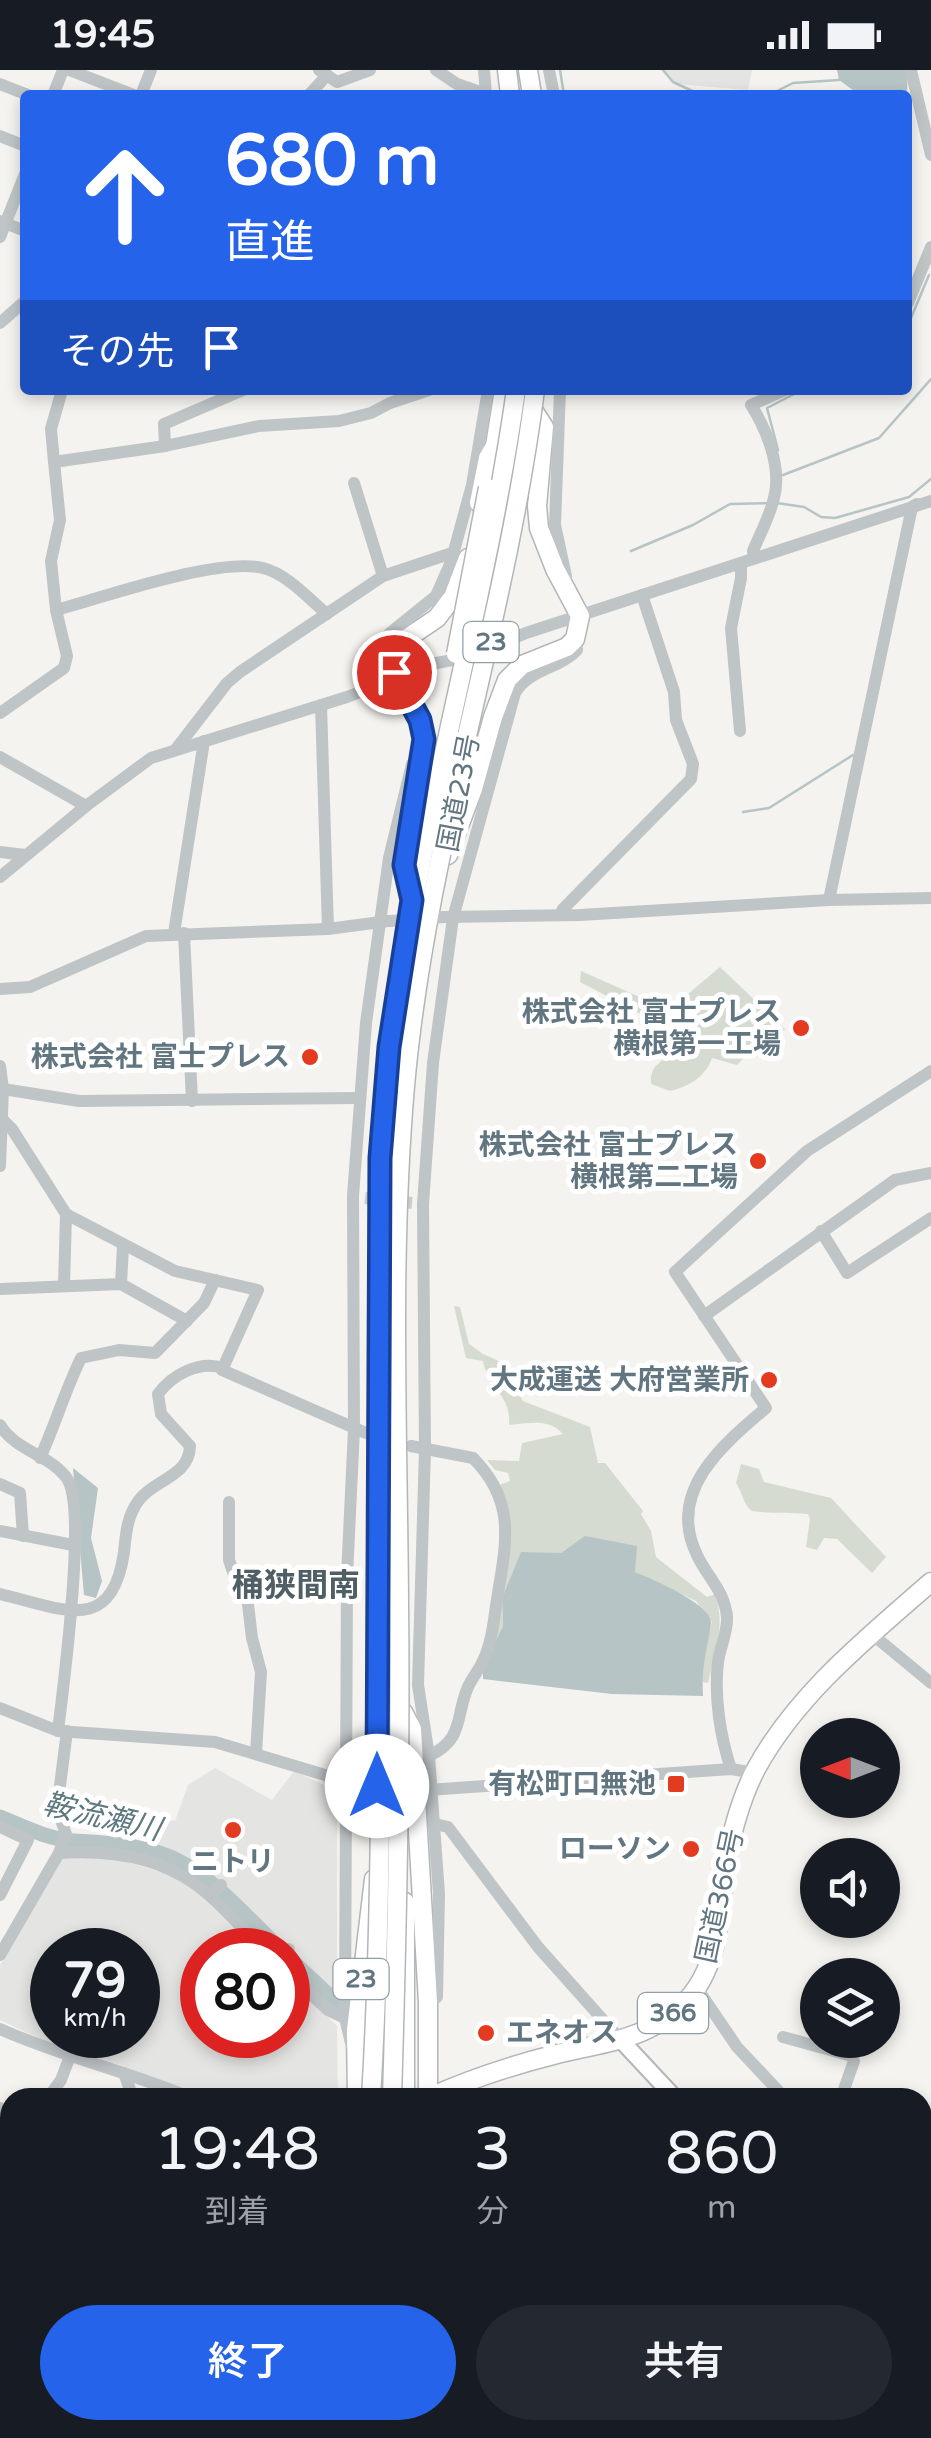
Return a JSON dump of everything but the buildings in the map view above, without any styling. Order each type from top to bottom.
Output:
[{"type":"highway","name":"国道23号","points":[[382,2088],[375,1926],[380,1158],[386,1074],[412,900],[450,713],[458,630],[503,395]]},
{"type":"highway","points":[[372,2088],[377,1999],[380,1755],[380,1241],[387,1085],[414,900],[486,565],[515,395]]},
{"type":"highway","points":[[392,2088],[401,1750],[396,1300],[405,1085],[432,897],[502,576],[535,395]]},
{"type":"highway","name":"国道23号","points":[[405,2088],[401,1181],[416,1006],[436,892],[448,854],[497,614],[536,395]]},
{"type":"highway","points":[[448,854],[473,790],[507,680],[522,666],[566,647],[575,639],[580,616],[555,570],[539,528],[537,506],[544,427],[535,413]]},
{"type":"highway","points":[[412,900],[404,865],[424,739],[420,720],[392,665],[397,645],[437,618],[463,576],[488,458],[495,446]]},
{"type":"highway","name":"国道366号","points":[[452,2088],[620,2040],[667,2018],[696,1988],[716,1943],[729,1850],[755,1772],[792,1714],[821,1682],[931,1582]]},
{"type":"highway","points":[[403,1712],[412,1728],[428,2002],[428,2088]]},
{"type":"highway","name":"23","points":[[357,2088],[361,1977],[376,1862]]},
{"type":"main road","points":[[620,2040],[665,2088]]},
{"type":"street","points":[[66,70],[124,90]]},
{"type":"street","points":[[323,73],[337,82],[370,70]]},
{"type":"street","points":[[436,70],[475,90]]},
{"type":"street","points":[[911,70],[931,155]]},
{"type":"street","points":[[912,124],[921,119]]},
{"type":"street","points":[[0,237],[20,189]]},
{"type":"street","points":[[912,295],[928,265],[931,247]]},
{"type":"street","points":[[0,323],[20,305]]},
{"type":"street","points":[[0,713],[64,668],[67,656],[56,610],[51,561],[60,506],[51,429],[61,395]]},
{"type":"street","points":[[165,446],[164,424],[231,395]]},
{"type":"street","points":[[54,462],[165,446],[259,426],[339,421],[371,414],[414,395]]},
{"type":"street","points":[[397,678],[377,669],[379,647],[390,632],[436,596],[472,485],[487,395]]},
{"type":"street","points":[[560,395],[555,524],[562,566],[580,616]]},
{"type":"street","points":[[740,731],[731,628],[742,578],[773,502],[775,470],[762,424],[751,406],[774,395]]},
{"type":"street","points":[[354,483],[383,576]]},
{"type":"street","points":[[0,878],[150,758],[322,705],[431,664],[469,657],[642,595],[912,508],[931,498]]},
{"type":"street","points":[[829,900],[912,508]]},
{"type":"street","points":[[176,749],[226,683],[383,576],[452,552]]},
{"type":"street","points":[[56,610],[220,566],[261,567],[277,573],[327,614]]},
{"type":"street","points":[[560,915],[691,779],[693,764],[676,720],[674,692],[642,595]]},
{"type":"street","points":[[428,2002],[437,1997],[439,1894],[429,1756],[418,1685],[418,1204],[432,1062],[448,918],[515,693],[520,684],[544,668],[569,658],[577,650],[575,639]]},
{"type":"street","points":[[322,705],[328,930]]},
{"type":"street","points":[[356,2064],[345,2018],[348,1576],[360,1431],[358,1098],[366,1023],[386,922],[389,858],[412,760],[424,739]]},
{"type":"street","points":[[192,1101],[179,933],[204,740]]},
{"type":"street","points":[[0,757],[86,806]]},
{"type":"street","points":[[0,852],[25,855]]},
{"type":"street","points":[[0,989],[30,986],[132,940],[179,933],[328,930],[448,918],[931,898]]},
{"type":"street","points":[[731,1769],[722,1737],[718,1656],[727,1622],[725,1602],[689,1538],[689,1509],[712,1456],[766,1408],[675,1272],[807,1151],[931,1070]]},
{"type":"street","points":[[0,1166],[1,1077],[79,1101],[358,1098]]},
{"type":"street","points":[[2,1119],[66,1214],[175,1271],[258,1290],[223,1368]]},
{"type":"street","points":[[704,1316],[895,1180],[929,1179]]},
{"type":"street","points":[[64,1286],[66,1214]]},
{"type":"street","points":[[821,1230],[847,1272],[931,1218]]},
{"type":"street","points":[[120,1284],[123,1246]]},
{"type":"street","points":[[40,1458],[81,1358],[118,1350],[155,1353],[204,1303],[215,1280]]},
{"type":"street","points":[[0,1289],[120,1284],[187,1321]]},
{"type":"street","points":[[0,1594],[71,1610],[90,1610],[108,1600],[120,1572],[131,1512],[144,1494],[179,1471],[188,1460],[190,1446],[162,1414],[158,1394],[180,1374],[208,1364],[223,1368],[360,1431]]},
{"type":"street","points":[[0,1425],[10,1439],[65,1474],[70,1484],[73,1545],[57,1808],[66,1834],[0,1955]]},
{"type":"street","points":[[418,1448],[472,1458],[486,1471],[506,1520],[507,1548],[492,1636],[466,1690],[461,1720],[451,1740],[429,1756]]},
{"type":"street","points":[[0,1484],[20,1492],[24,1536]]},
{"type":"street","points":[[229,1502],[229,1560],[246,1588],[260,1672],[256,1752]]},
{"type":"street","points":[[0,1531],[73,1545]]},
{"type":"street","points":[[873,1635],[931,1683]]},
{"type":"street","points":[[0,1708],[63,1731],[215,1742],[365,1787]]},
{"type":"street","points":[[416,1790],[731,1769],[755,1772]]},
{"type":"street","points":[[434,1824],[448,1828],[529,1936],[620,2040]]},
{"type":"street","points":[[0,1827],[28,1840],[0,1895]]},
{"type":"street","points":[[59,1853],[113,1852],[182,1876],[198,1886],[241,1928]]},
{"type":"street","points":[[696,1988],[737,2047],[776,2088]]},
{"type":"street","points":[[310,1993],[328,2010],[345,2018]]},
{"type":"street","points":[[0,2029],[30,2043]]},
{"type":"street","points":[[783,2037],[800,2040]]},
{"type":"street","points":[[55,2088],[69,2058]]},
{"type":"street","points":[[76,2058],[165,2088]]},
{"type":"street","points":[[844,2088],[853,2058]]},
{"type":"street","points":[[124,2073],[129,2088]]},
{"type":"shaded area","points":[[663,70],[752,70],[748,90],[676,84]]},
{"type":"shaded area","points":[[837,70],[908,70],[907,90],[853,90],[839,80]]},
{"type":"shaded area","points":[[720,967],[785,1029],[774,1045],[751,1050],[737,1065],[712,1058],[696,1080],[670,1091],[651,1084],[651,1075],[672,1045],[674,1034],[670,1029],[580,982],[581,971],[669,1010]]},
{"type":"shaded area","points":[[454,1306],[460,1307],[469,1344],[501,1362],[523,1401],[590,1427],[598,1463],[605,1463],[643,1511],[656,1557],[707,1597],[715,1594],[719,1627],[708,1683],[702,1682],[702,1664],[712,1622],[696,1601],[635,1572],[636,1546],[585,1537],[561,1553],[515,1567],[502,1598],[503,1626],[492,1651],[499,1595],[499,1485],[510,1481],[508,1473],[495,1470],[487,1460],[519,1461],[522,1443],[563,1434],[545,1424],[509,1425],[507,1407],[483,1361],[466,1358]]},
{"type":"shaded area","points":[[741,1464],[759,1469],[764,1482],[831,1498],[886,1557],[872,1573],[837,1539],[824,1538],[817,1550],[806,1547],[808,1514],[752,1511],[736,1483]]},
{"type":"shaded area","points":[[73,1468],[98,1488],[91,1538],[102,1581],[96,1598],[84,1595]]},
{"type":"shaded area","points":[[585,1536],[637,1546],[635,1572],[681,1594],[709,1617],[703,1696],[612,1694],[483,1679],[483,1668],[503,1626],[502,1598],[521,1552],[561,1553]]},
{"type":"shaded area","points":[[215,1768],[272,1800],[294,1771],[337,1791],[337,1994],[310,1970],[310,1928],[264,1928],[217,1878],[193,1860],[152,1845],[154,1822],[175,1821],[188,1785]]},
{"type":"shaded area","points":[[113,1857],[175,1877],[235,1928],[180,1928],[180,2058],[310,2058],[310,2000],[337,2026],[338,2088],[171,2088],[97,2058],[160,2058],[160,1928],[30,1928],[30,2034],[0,2020],[0,1965],[62,1859]]},
{"type":"waterway","points":[[560,70],[563,90]]},
{"type":"waterway","points":[[663,70],[673,82],[690,90]]},
{"type":"waterway","points":[[779,90],[793,83],[839,80]]},
{"type":"waterway","points":[[912,315],[929,275]]},
{"type":"waterway","points":[[783,475],[879,438],[931,379]]},
{"type":"waterway","points":[[778,450],[767,408],[792,395]]},
{"type":"waterway","points":[[777,503],[835,518],[909,497],[931,479]]},
{"type":"waterway","points":[[631,551],[693,525],[730,504],[769,503]]},
{"type":"waterway","points":[[743,812],[769,808],[853,755]]},
{"type":"waterway","name":"鞍流瀬川","points":[[0,1817],[55,1838],[117,1844],[177,1860],[209,1881],[259,1928]]},
{"type":"waterway","name":"鞍流瀬川","points":[[310,1978],[336,2002]]},
{"type":"tunnel","points":[[365,1198],[412,1203]]},
{"type":"place","name":"株式会社 富士プレス 横根第一工場","points":[[801,1028]]},
{"type":"place","name":"株式会社 富士プレス","points":[[310,1057]]},
{"type":"place","name":"株式会社 富士プレス 横根第二工場","points":[[758,1161]]},
{"type":"place","name":"大成運送 大府営業所","points":[[769,1380]]},
{"type":"place","name":"有松町口無池","points":[[676,1784]]},
{"type":"place","name":"ニトリ","points":[[233,1830]]},
{"type":"place","name":"ローソン","points":[[691,1849]]},
{"type":"place","name":"エネオス","points":[[486,2033]]},
{"type":"district","name":"桶狭間南","points":[[296,1586]]},
{"type":"route","points":[[377,1786],[380,1158],[389,1047],[412,900],[404,865],[424,739],[420,720],[394,672]]}]
